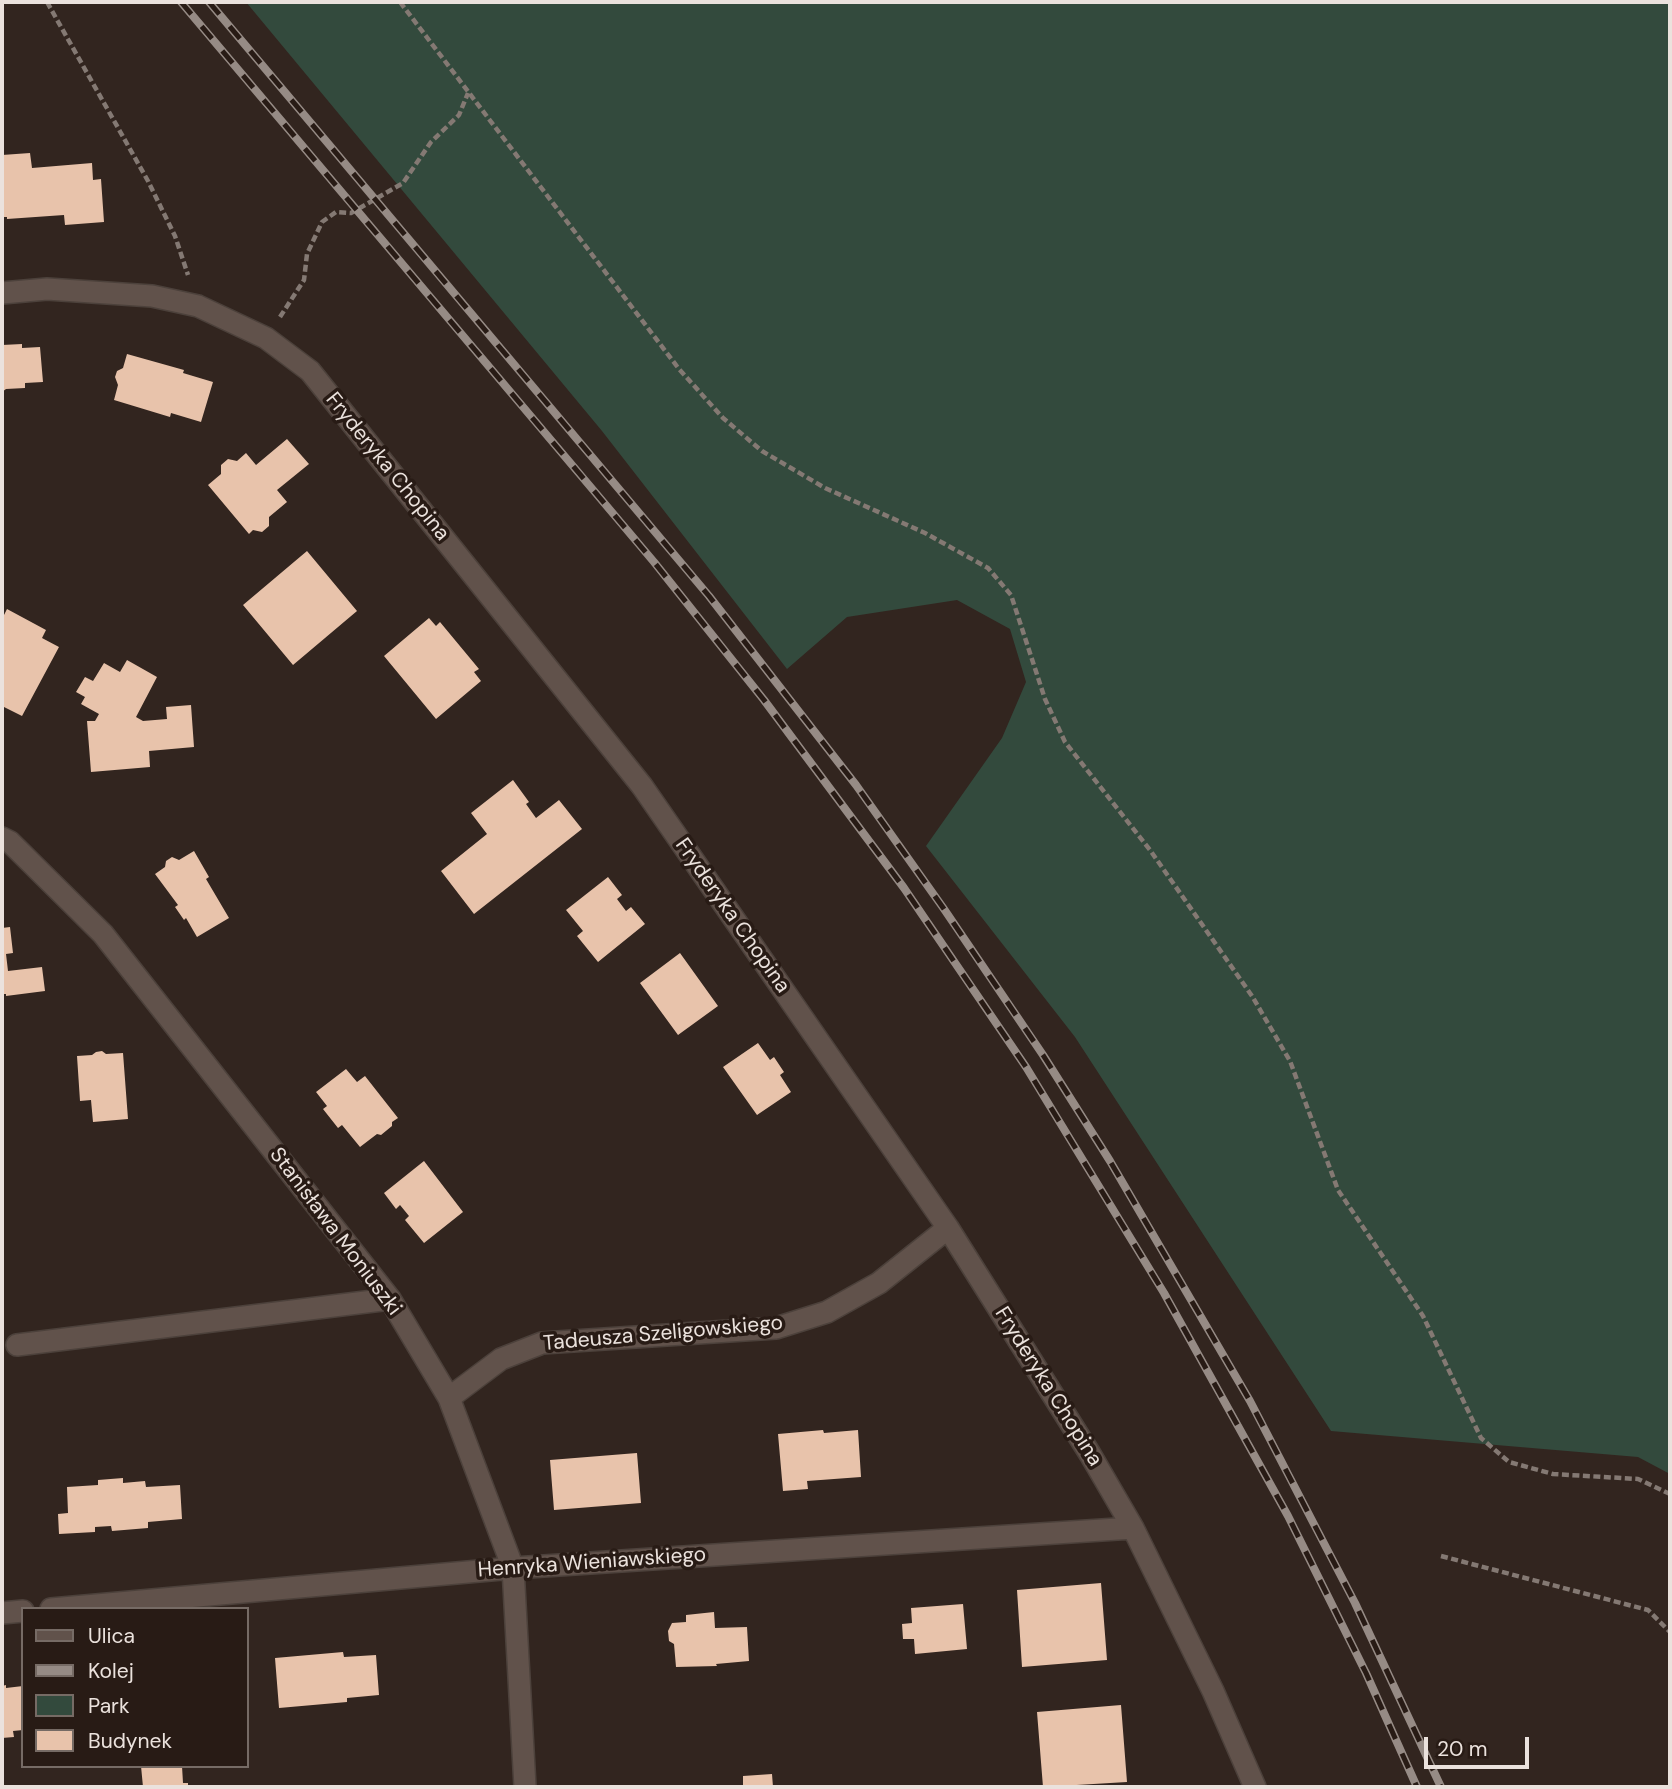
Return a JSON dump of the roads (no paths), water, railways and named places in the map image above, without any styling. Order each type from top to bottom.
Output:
[{"type":"street","name":"Fryderyka Chopina","points":[[2,293],[61,290],[152,296],[198,306],[266,338],[310,371],[642,786],[948,1228],[1090,1454],[1133,1528],[1213,1691],[1255,1787]]},
{"type":"street","name":"Stanisława Moniuszki","points":[[2,838],[10,842],[103,934],[390,1299],[449,1398],[513,1568],[525,1787]]},
{"type":"street","name":"Tadeusza Szeligowskiego","points":[[449,1398],[501,1359],[542,1343],[776,1328],[827,1312],[879,1283],[948,1228]]},
{"type":"street","points":[[17,1345],[390,1299]]},
{"type":"street","name":"Henryka Wieniawskiego","points":[[74,1607],[513,1568],[1133,1528]]},
{"type":"street","points":[[2,1613],[21,1611]]},
{"type":"railway","points":[[181,2],[654,562],[764,700],[904,888],[1026,1067],[1164,1293],[1288,1516],[1366,1673],[1417,1787]]},
{"type":"railway","points":[[209,2],[709,596],[856,785],[944,909],[1043,1055],[1110,1161],[1250,1401],[1355,1603],[1441,1787]]}]
